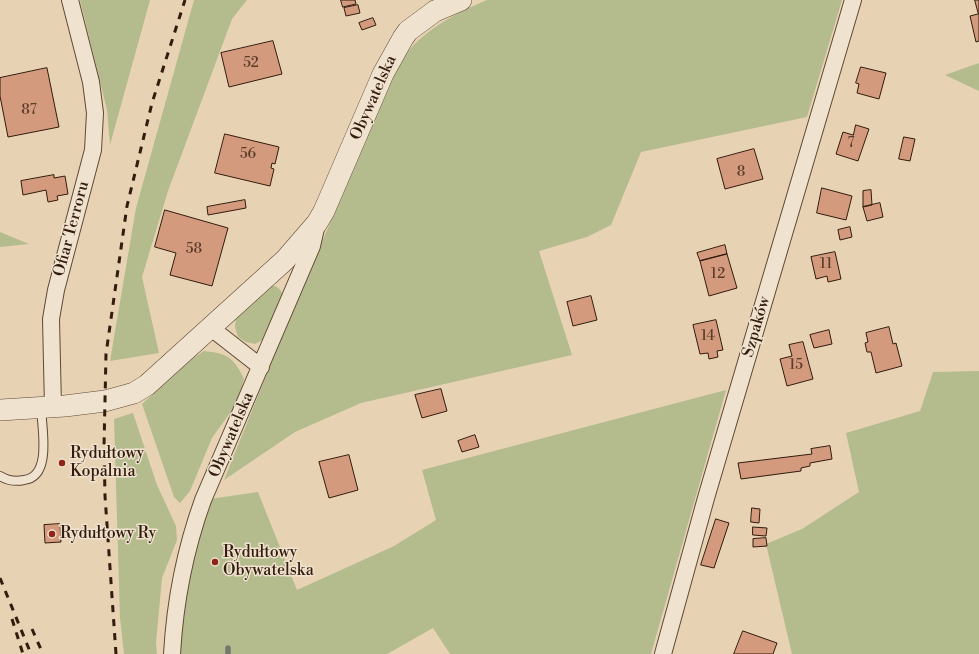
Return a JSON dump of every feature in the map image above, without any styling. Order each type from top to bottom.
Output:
[{"type":"street","name":"Ofiar Terroru","points":[[47,407],[51,319],[56,290],[93,150],[95,113],[91,82],[70,0]]},
{"type":"street","name":"Obywatelska","points":[[47,407],[105,401],[134,393],[147,385],[285,260],[317,223],[324,211],[383,74],[403,38],[413,27],[435,11],[461,0]]},
{"type":"street","name":"Szpaków","points":[[663,654],[706,498],[853,0]]},
{"type":"street","name":"Obywatelska","points":[[172,654],[174,619],[182,572],[194,526],[203,500],[312,246],[317,223]]},
{"type":"street","points":[[211,328],[261,367]]},
{"type":"street","points":[[0,410],[47,407]]},
{"type":"lane","points":[[0,476],[11,481],[26,480],[31,479],[39,471],[43,463],[47,407]]},
{"type":"green space","points":[[80,0],[150,0],[110,145],[107,110]]},
{"type":"green space","points":[[194,0],[247,0],[232,19],[168,191],[142,277],[159,353],[110,361],[136,208]]},
{"type":"green space","points":[[487,0],[842,0],[807,117],[641,152],[611,225],[587,237],[539,251],[572,355],[361,403],[295,432],[224,480],[268,371],[266,372],[394,74],[405,55],[432,29],[465,10]]},
{"type":"green space","points":[[979,63],[979,91],[945,75]]},
{"type":"green space","points":[[0,232],[29,244],[0,247]]},
{"type":"green space","points":[[269,286],[278,287],[283,294],[262,340],[255,344],[246,342],[238,337],[235,327],[236,317]]},
{"type":"green space","points":[[204,351],[224,355],[233,361],[244,379],[237,403],[212,438],[190,491],[180,503],[174,497],[142,404],[191,359]]},
{"type":"green space","points":[[979,371],[979,654],[792,654],[766,544],[802,529],[859,492],[846,433],[920,411],[933,372]]},
{"type":"green space","points":[[726,390],[651,654],[450,654],[433,628],[387,654],[172,654],[203,500],[258,492],[297,590],[394,546],[436,520],[422,470]]},
{"type":"green space","points":[[133,413],[157,485],[176,526],[177,540],[162,578],[156,643],[157,654],[124,654],[120,618],[114,419]]},
{"type":"building","points":[[341,0],[355,0],[356,4],[343,7]]},
{"type":"building","points":[[975,0],[979,0],[979,41],[976,42],[970,16],[978,14]]},
{"type":"building","points":[[358,5],[360,13],[346,16],[344,8]]},
{"type":"building","points":[[373,18],[376,25],[362,30],[359,23]]},
{"type":"building","points":[[273,41],[282,74],[229,87],[221,53]]},
{"type":"building","points":[[861,67],[886,73],[879,99],[857,93],[859,84],[856,83]]},
{"type":"building","points":[[47,68],[59,127],[8,137],[0,96],[0,78]]},
{"type":"building","points":[[856,125],[869,129],[858,161],[836,154],[843,132],[853,135]]},
{"type":"building","points":[[225,134],[279,147],[275,164],[272,163],[271,168],[274,169],[270,186],[215,173]]},
{"type":"building","points":[[904,137],[915,139],[910,161],[899,159]]},
{"type":"building","points":[[754,149],[763,179],[725,189],[717,159]]},
{"type":"building","points":[[54,175],[54,178],[65,176],[68,194],[57,196],[58,200],[48,202],[46,190],[23,195],[21,181]]},
{"type":"building","points":[[822,188],[852,196],[846,220],[817,213]]},
{"type":"building","points":[[871,190],[872,205],[863,207],[863,191]]},
{"type":"building","points":[[245,200],[246,208],[208,215],[207,207]]},
{"type":"building","points":[[880,203],[883,217],[867,221],[863,207]]},
{"type":"building","points":[[165,210],[228,228],[212,286],[170,275],[176,253],[155,247]]},
{"type":"building","points":[[850,227],[852,237],[840,240],[838,230]]},
{"type":"building","points":[[725,245],[727,254],[700,261],[697,253]]},
{"type":"building","points":[[835,252],[841,279],[828,282],[827,276],[816,279],[811,257]]},
{"type":"building","points":[[727,254],[737,288],[709,296],[700,261]]},
{"type":"building","points":[[591,296],[597,320],[573,326],[567,302]]},
{"type":"building","points":[[716,320],[723,350],[717,351],[718,357],[709,359],[708,353],[700,354],[693,325]]},
{"type":"building","points":[[889,327],[893,344],[896,343],[902,366],[876,373],[871,352],[867,352],[865,343],[868,342],[866,333]]},
{"type":"building","points":[[829,330],[832,344],[814,348],[810,335]]},
{"type":"building","points":[[803,342],[813,379],[787,386],[780,359],[792,356],[789,345]]},
{"type":"building","points":[[441,389],[447,411],[422,418],[415,395]]},
{"type":"building","points":[[475,435],[479,447],[462,452],[458,441]]},
{"type":"building","points":[[830,446],[832,459],[810,463],[810,466],[801,468],[801,471],[741,479],[738,463],[812,454],[811,449]]},
{"type":"building","points":[[349,455],[358,490],[329,498],[319,462]]},
{"type":"building","points":[[752,508],[760,509],[759,523],[751,522]]},
{"type":"building","points":[[716,519],[729,523],[714,568],[701,565]]},
{"type":"building","name":"Rydułtowy Ry","points":[[60,524],[61,542],[45,543],[44,525]]},
{"type":"building","points":[[753,527],[767,528],[766,536],[753,535]]},
{"type":"building","points":[[766,538],[767,546],[753,547],[753,539]]},
{"type":"building","points":[[743,631],[777,643],[773,654],[734,654]]},
{"type":"waterway","points":[[228,648],[228,654]]},
{"type":"railway","points":[[116,654],[105,496],[104,447],[106,354],[127,206],[152,103],[185,0]]},
{"type":"railway","points":[[0,578],[31,654]]},
{"type":"railway","points":[[12,619],[23,654]]},
{"type":"railway","points":[[32,629],[43,654]]},
{"type":"place","name":"Rydułtowy Kopalnia","points":[[62,463]]},
{"type":"place","name":"Rydułtowy Ry","points":[[52,534]]},
{"type":"place","name":"Rydułtowy Obywatelska","points":[[215,562]]}]
